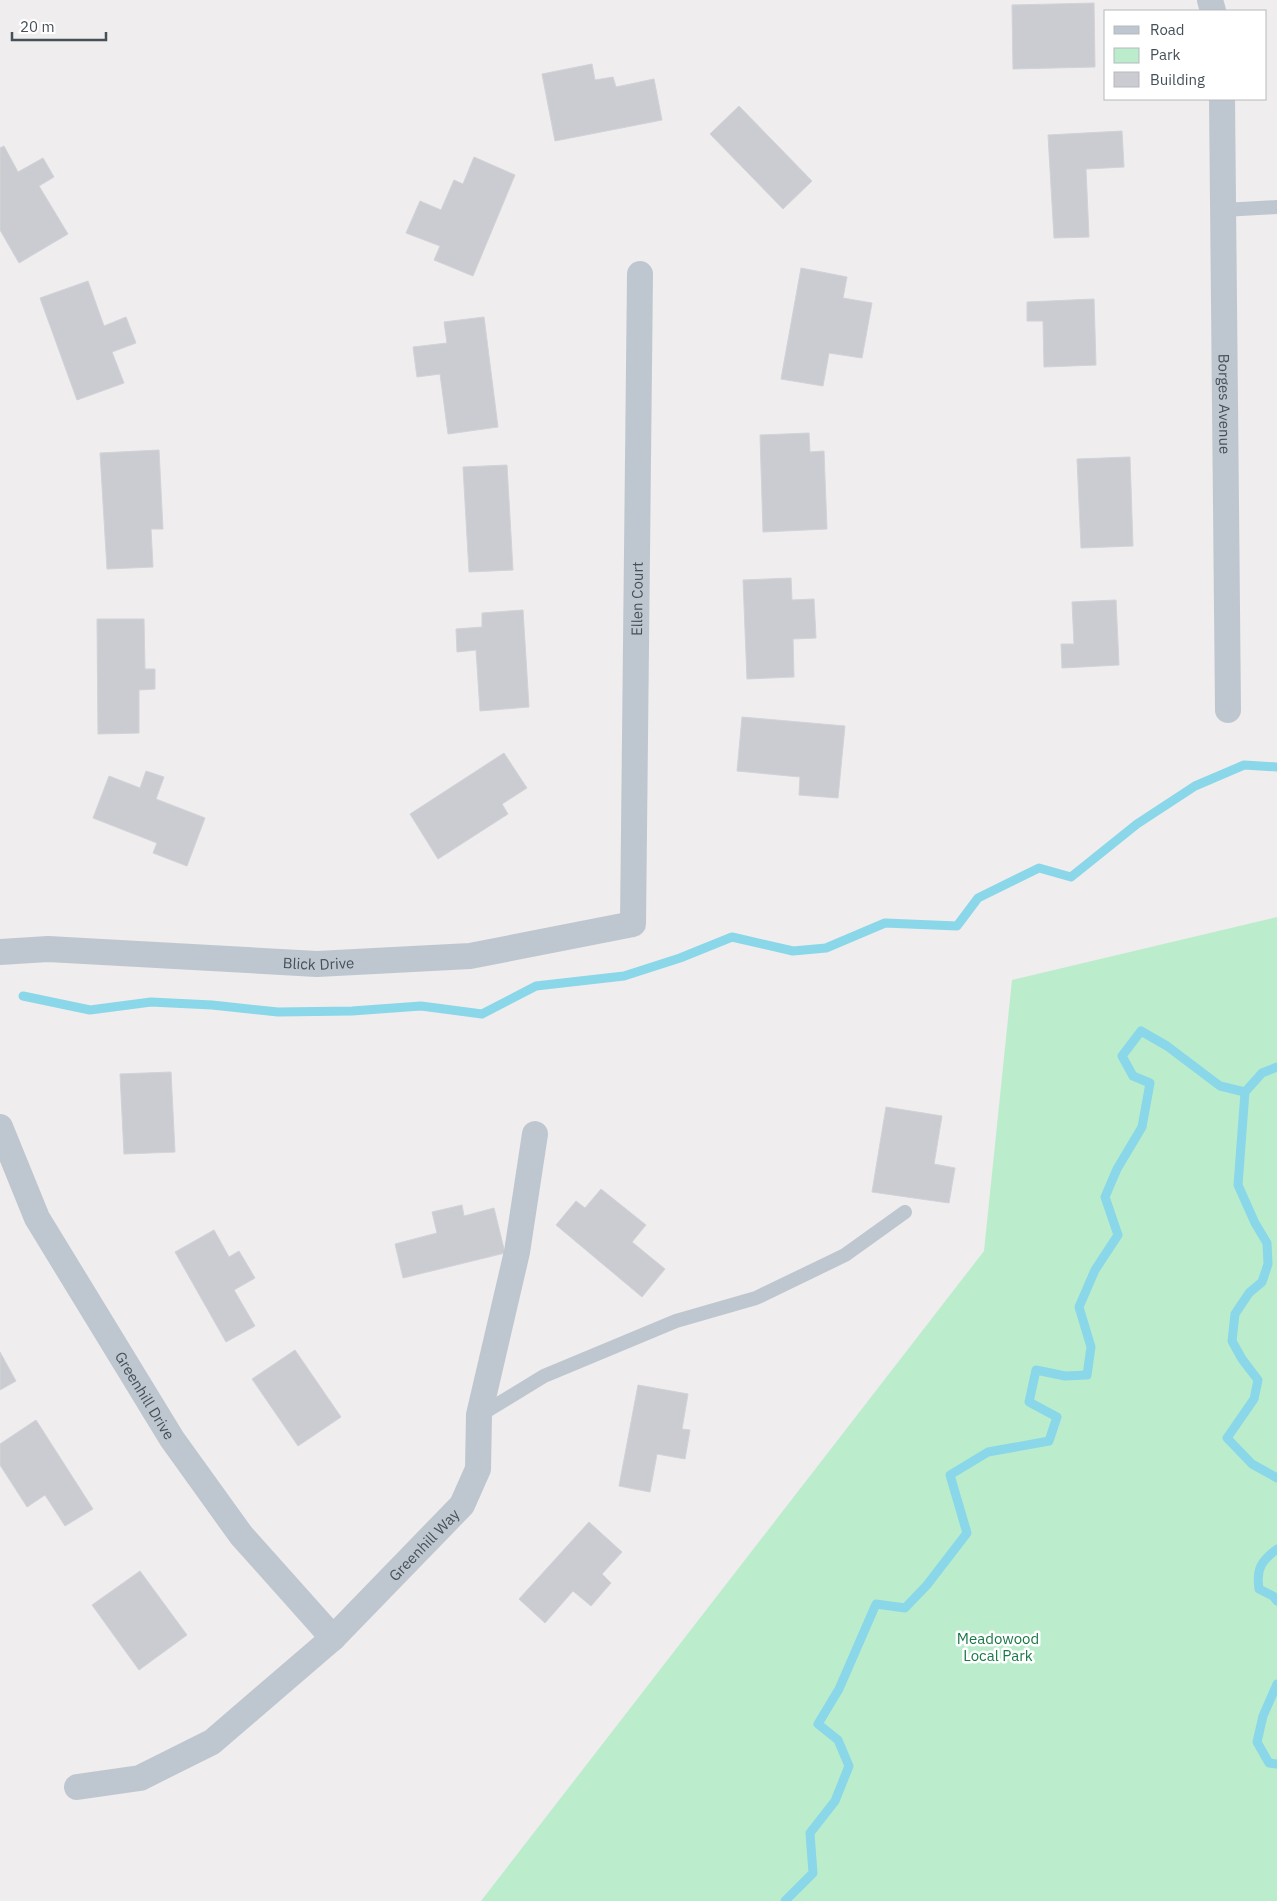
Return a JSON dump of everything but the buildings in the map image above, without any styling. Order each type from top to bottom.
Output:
[{"type":"street","name":"Borges Avenue","points":[[1222,100],[1228,710]]},
{"type":"street","name":"Ellen Court","points":[[633,924],[640,274]]},
{"type":"street","name":"Blick Drive","points":[[0,952],[48,949],[317,964],[470,956],[633,924]]},
{"type":"street","name":"Greenhill Drive","points":[[0,1127],[37,1218],[172,1438],[241,1535],[333,1638]]},
{"type":"street","name":"Greenhill Way","points":[[77,1786],[140,1778],[212,1742],[333,1638],[462,1505],[478,1469],[479,1415],[516,1252],[535,1134]]},
{"type":"lane","points":[[1223,210],[1277,207]]},
{"type":"lane","points":[[479,1415],[544,1376],[676,1321],[756,1298],[845,1255],[905,1212]]},
{"type":"green space","name":"Meadowood Local Park","points":[[1277,917],[1277,1901],[481,1901],[984,1251],[1012,980]]},
{"type":"waterway","points":[[23,996],[90,1010],[151,1002],[212,1005],[278,1012],[352,1011],[421,1006],[482,1014],[536,986],[624,976],[680,958],[732,937],[793,951],[826,948],[885,923],[957,926],[978,898],[1039,868],[1071,877],[1137,824],[1195,786],[1244,765],[1277,767]]},
{"type":"waterway","points":[[785,1901],[813,1873],[810,1833],[835,1801],[849,1766],[838,1740],[818,1724],[839,1689],[876,1604],[905,1608],[927,1585],[967,1533],[950,1475],[988,1452],[1049,1441],[1057,1417],[1029,1402],[1036,1370],[1065,1376],[1087,1375],[1091,1347],[1079,1307],[1095,1270],[1118,1235],[1105,1197],[1117,1169],[1142,1127],[1150,1083],[1133,1076],[1122,1056],[1141,1031],[1167,1046],[1220,1086],[1245,1092]]},
{"type":"waterway","points":[[1277,1067],[1262,1073],[1245,1092],[1238,1185],[1255,1223],[1267,1243],[1268,1264],[1262,1282],[1249,1293],[1235,1314],[1232,1341],[1242,1359],[1258,1380],[1254,1399],[1227,1438],[1252,1464],[1277,1478]]},
{"type":"waterway","points":[[1277,1549],[1263,1562],[1258,1576],[1259,1589],[1273,1596],[1277,1601]]},
{"type":"waterway","points":[[1277,1684],[1263,1716],[1257,1742],[1269,1763],[1277,1764]]}]
